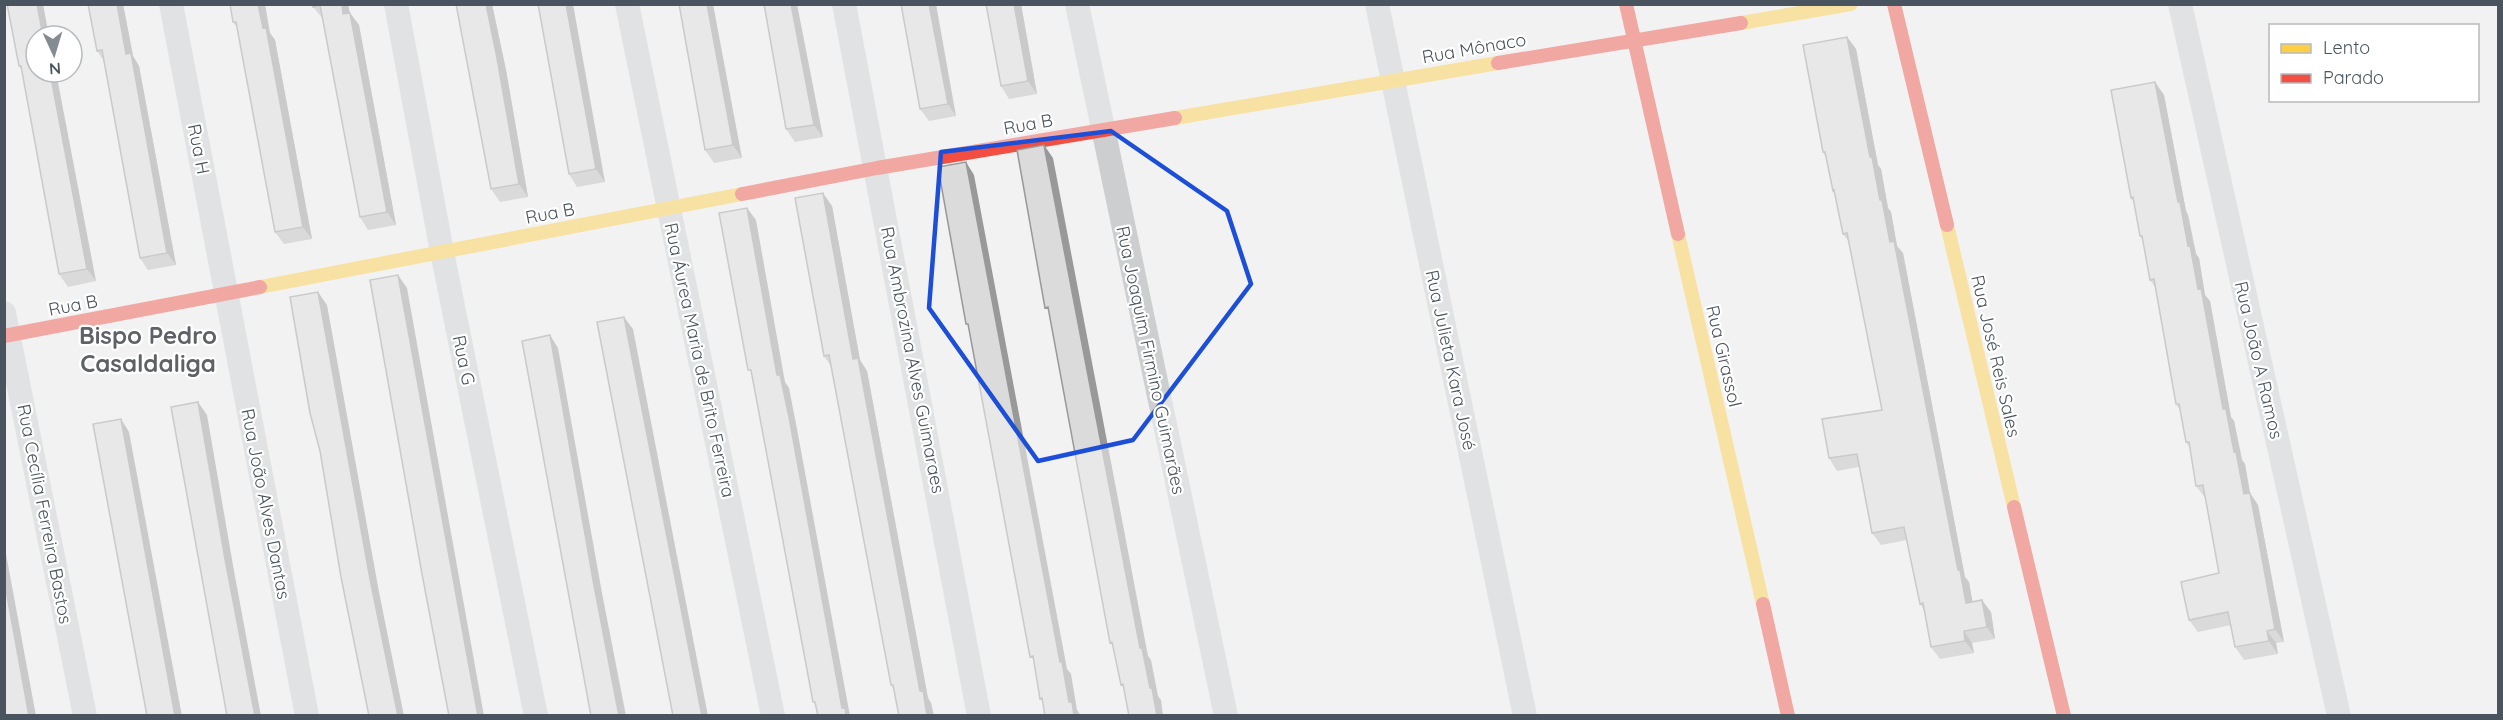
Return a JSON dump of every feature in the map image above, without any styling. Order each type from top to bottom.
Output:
[{"type":"street","name":"Rua H","points":[[171,4],[226,293]]},
{"type":"street","name":"Rua G","points":[[396,4],[442,252],[536,716]]},
{"type":"street","name":"Rua Áurea Maria de Brito Ferreira","points":[[627,4],[773,716]]},
{"type":"street","name":"Rua Ambrozina Alves Guimaraes","points":[[844,4],[877,168],[979,716]]},
{"type":"street","name":"Rua Joaquim Firmino Guimarães","points":[[1077,4],[1226,716]]},
{"type":"street","name":"Rua Julieta Kara José","points":[[1377,4],[1525,716]]},
{"type":"street","name":"Rua Girassol","points":[[1626,4],[1788,716]]},
{"type":"street","name":"Rua Mônaco","points":[[1103,129],[1851,4]]},
{"type":"street","name":"Rua José Reis Sales","points":[[1894,4],[2064,716]]},
{"type":"street","name":"Rua João A Ramos","points":[[2180,4],[2339,716]]},
{"type":"street","name":"Rua B","points":[[6,328],[226,293],[877,168],[1103,129]]},
{"type":"street","name":"Rua João Alves Dantas","points":[[226,293],[307,716]]},
{"type":"street","name":"Rua Cecília Ferreira Bastos","points":[[6,328],[85,716]]},
{"type":"highlighted area","points":[[1111,131],[1227,211],[1251,284],[1133,440],[1038,461],[929,308],[941,152]]},
{"type":"building","points":[[7,4],[37,4],[41,24],[24,24],[24,82],[21,66],[19,66]]},
{"type":"building","points":[[88,4],[117,4],[126,54],[131,53],[167,253],[140,258],[102,50],[97,51]]},
{"type":"building","points":[[230,4],[258,4],[263,28],[266,27],[303,227],[275,232],[236,22],[233,22]]},
{"type":"building","points":[[313,4],[342,4],[343,14],[350,13],[387,212],[360,217],[320,5],[313,7]]},
{"type":"building","points":[[456,4],[486,4],[519,184],[491,189]]},
{"type":"building","points":[[538,4],[566,4],[596,169],[569,174]]},
{"type":"building","points":[[679,4],[707,4],[733,145],[705,150]]},
{"type":"building","points":[[764,4],[791,4],[814,125],[786,129]]},
{"type":"building","points":[[901,4],[929,4],[948,104],[920,109]]},
{"type":"building","points":[[986,4],[1014,4],[1028,81],[1001,86]]},
{"type":"building","points":[[1847,37],[1870,157],[1872,157],[1890,242],[1894,241],[1958,570],[1960,570],[1966,603],[1982,600],[1987,627],[1964,631],[1965,641],[1931,647],[1923,603],[1920,604],[1904,527],[1872,533],[1857,454],[1829,458],[1822,419],[1882,410],[1847,233],[1843,234],[1825,152],[1823,152],[1803,45]]},
{"type":"building","points":[[2155,82],[2178,202],[2180,202],[2188,246],[2190,245],[2198,289],[2201,288],[2223,409],[2226,409],[2244,494],[2250,493],[2275,629],[2267,631],[2269,641],[2235,647],[2228,612],[2189,620],[2181,582],[2219,573],[2203,485],[2196,486],[2189,442],[2186,442],[2179,404],[2176,404],[2154,279],[2150,280],[2133,197],[2131,198],[2111,90]]},
{"type":"building","points":[[24,84],[52,84],[87,269],[59,274]]},
{"type":"building","points":[[1044,145],[1140,648],[1142,648],[1150,688],[1152,688],[1157,716],[1129,716],[1123,684],[1121,685],[1112,642],[1110,643],[1017,150]]},
{"type":"building","points":[[966,162],[1060,662],[1062,662],[1069,702],[1072,702],[1074,716],[1045,716],[1033,656],[1030,657],[938,167]]},
{"type":"building","points":[[823,193],[853,359],[858,358],[920,691],[923,690],[927,716],[899,716],[893,685],[891,685],[829,355],[824,356],[795,198]]},
{"type":"building","points":[[747,208],[777,375],[780,375],[789,417],[842,708],[845,707],[846,716],[818,716],[815,702],[813,702],[751,370],[748,370],[719,213]]},
{"type":"building","points":[[398,275],[478,716],[449,716],[422,574],[370,280]]},
{"type":"building","points":[[318,292],[370,579],[398,716],[369,716],[341,577],[320,451],[310,413],[290,297]]},
{"type":"building","points":[[624,317],[702,716],[673,716],[597,322]]},
{"type":"building","points":[[550,335],[619,716],[591,716],[522,341]]},
{"type":"building","points":[[198,402],[255,716],[227,716],[171,407]]},
{"type":"building","points":[[121,419],[175,716],[147,716],[93,424]]},
{"type":"building","points":[[4,579],[29,716],[4,716]]},
{"type":"traffic: slow","points":[[1741,23],[1851,4]]},
{"type":"traffic: slow","points":[[1175,118],[1498,63]]},
{"type":"traffic: slow","points":[[260,287],[742,194]]},
{"type":"traffic: slow","points":[[1947,225],[2014,507]]},
{"type":"traffic: slow","points":[[1678,234],[1763,604]]},
{"type":"traffic: jam","points":[[1626,4],[1678,234]]},
{"type":"traffic: jam","points":[[1894,4],[1947,225]]},
{"type":"traffic: jam","points":[[1498,63],[1741,23]]},
{"type":"traffic: jam","points":[[742,194],[877,168],[1175,118]]},
{"type":"traffic: jam","points":[[4,336],[260,287]]},
{"type":"traffic: jam","points":[[2014,507],[2064,716]]},
{"type":"traffic: jam","points":[[1763,604],[1788,716]]},
{"type":"district","name":"Bispo Pedro Casaldaliga","points":[[148,349]]}]
